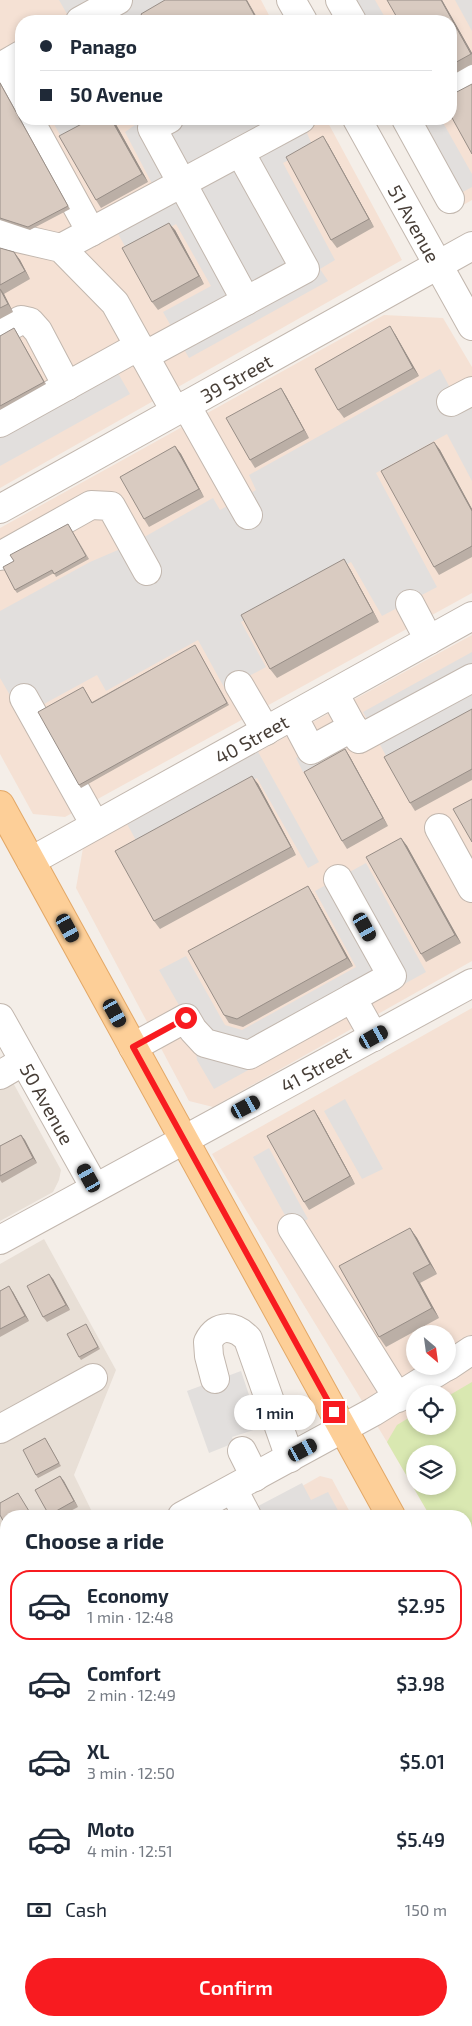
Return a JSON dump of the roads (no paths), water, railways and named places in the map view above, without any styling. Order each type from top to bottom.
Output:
[{"type":"main road","points":[[0,805],[388,1510]]},
{"type":"street","points":[[91,15],[118,0]]},
{"type":"street","points":[[291,0],[300,15]]},
{"type":"street","points":[[340,0],[349,15]]},
{"type":"street","points":[[15,58],[0,67],[15,91]]},
{"type":"street","points":[[457,87],[472,79]]},
{"type":"street","points":[[35,125],[91,232]]},
{"type":"street","points":[[158,125],[152,128],[246,301]]},
{"type":"street","points":[[61,248],[240,152],[284,125]]},
{"type":"street","points":[[362,128],[375,125]]},
{"type":"street","points":[[409,125],[450,198]]},
{"type":"street","name":"51 Avenue","points":[[362,128],[472,326]]},
{"type":"street","points":[[0,423],[67,386],[246,301],[305,269],[240,152]]},
{"type":"street","points":[[0,234],[61,248],[115,302],[141,351],[180,408],[248,515]]},
{"type":"street","name":"39 Street","points":[[0,509],[472,246]]},
{"type":"street","points":[[0,332],[21,320],[30,322],[38,331],[67,386]]},
{"type":"street","points":[[0,556],[91,505],[111,506],[147,571]]},
{"type":"street","points":[[410,604],[430,640]]},
{"type":"street","name":"40 Street","points":[[31,860],[472,616]]},
{"type":"street","points":[[334,692],[360,739],[472,678]]},
{"type":"street","points":[[239,685],[266,731]]},
{"type":"street","points":[[24,698],[95,825]]},
{"type":"street","points":[[293,716],[311,750],[353,727]]},
{"type":"street","points":[[439,828],[472,888]]},
{"type":"street","points":[[133,1047],[186,1018],[193,1030],[205,1043],[249,1055],[392,976],[338,878]]},
{"type":"street","name":"41 Street","points":[[0,1240],[472,984]]},
{"type":"street","points":[[352,998],[374,1037]]},
{"type":"street","name":"50 Avenue","points":[[0,1018],[95,1188]]},
{"type":"street","points":[[0,1074],[24,1061]]},
{"type":"street","points":[[292,1228],[398,1398]]},
{"type":"street","points":[[215,1380],[209,1356],[208,1342],[217,1330],[225,1327],[242,1332],[248,1339],[290,1458]]},
{"type":"street","points":[[456,1360],[472,1350]]},
{"type":"street","points":[[193,1510],[343,1429],[398,1398],[433,1375]]},
{"type":"street","points":[[0,1429],[93,1378]]},
{"type":"street","points":[[242,1451],[246,1510]]}]
